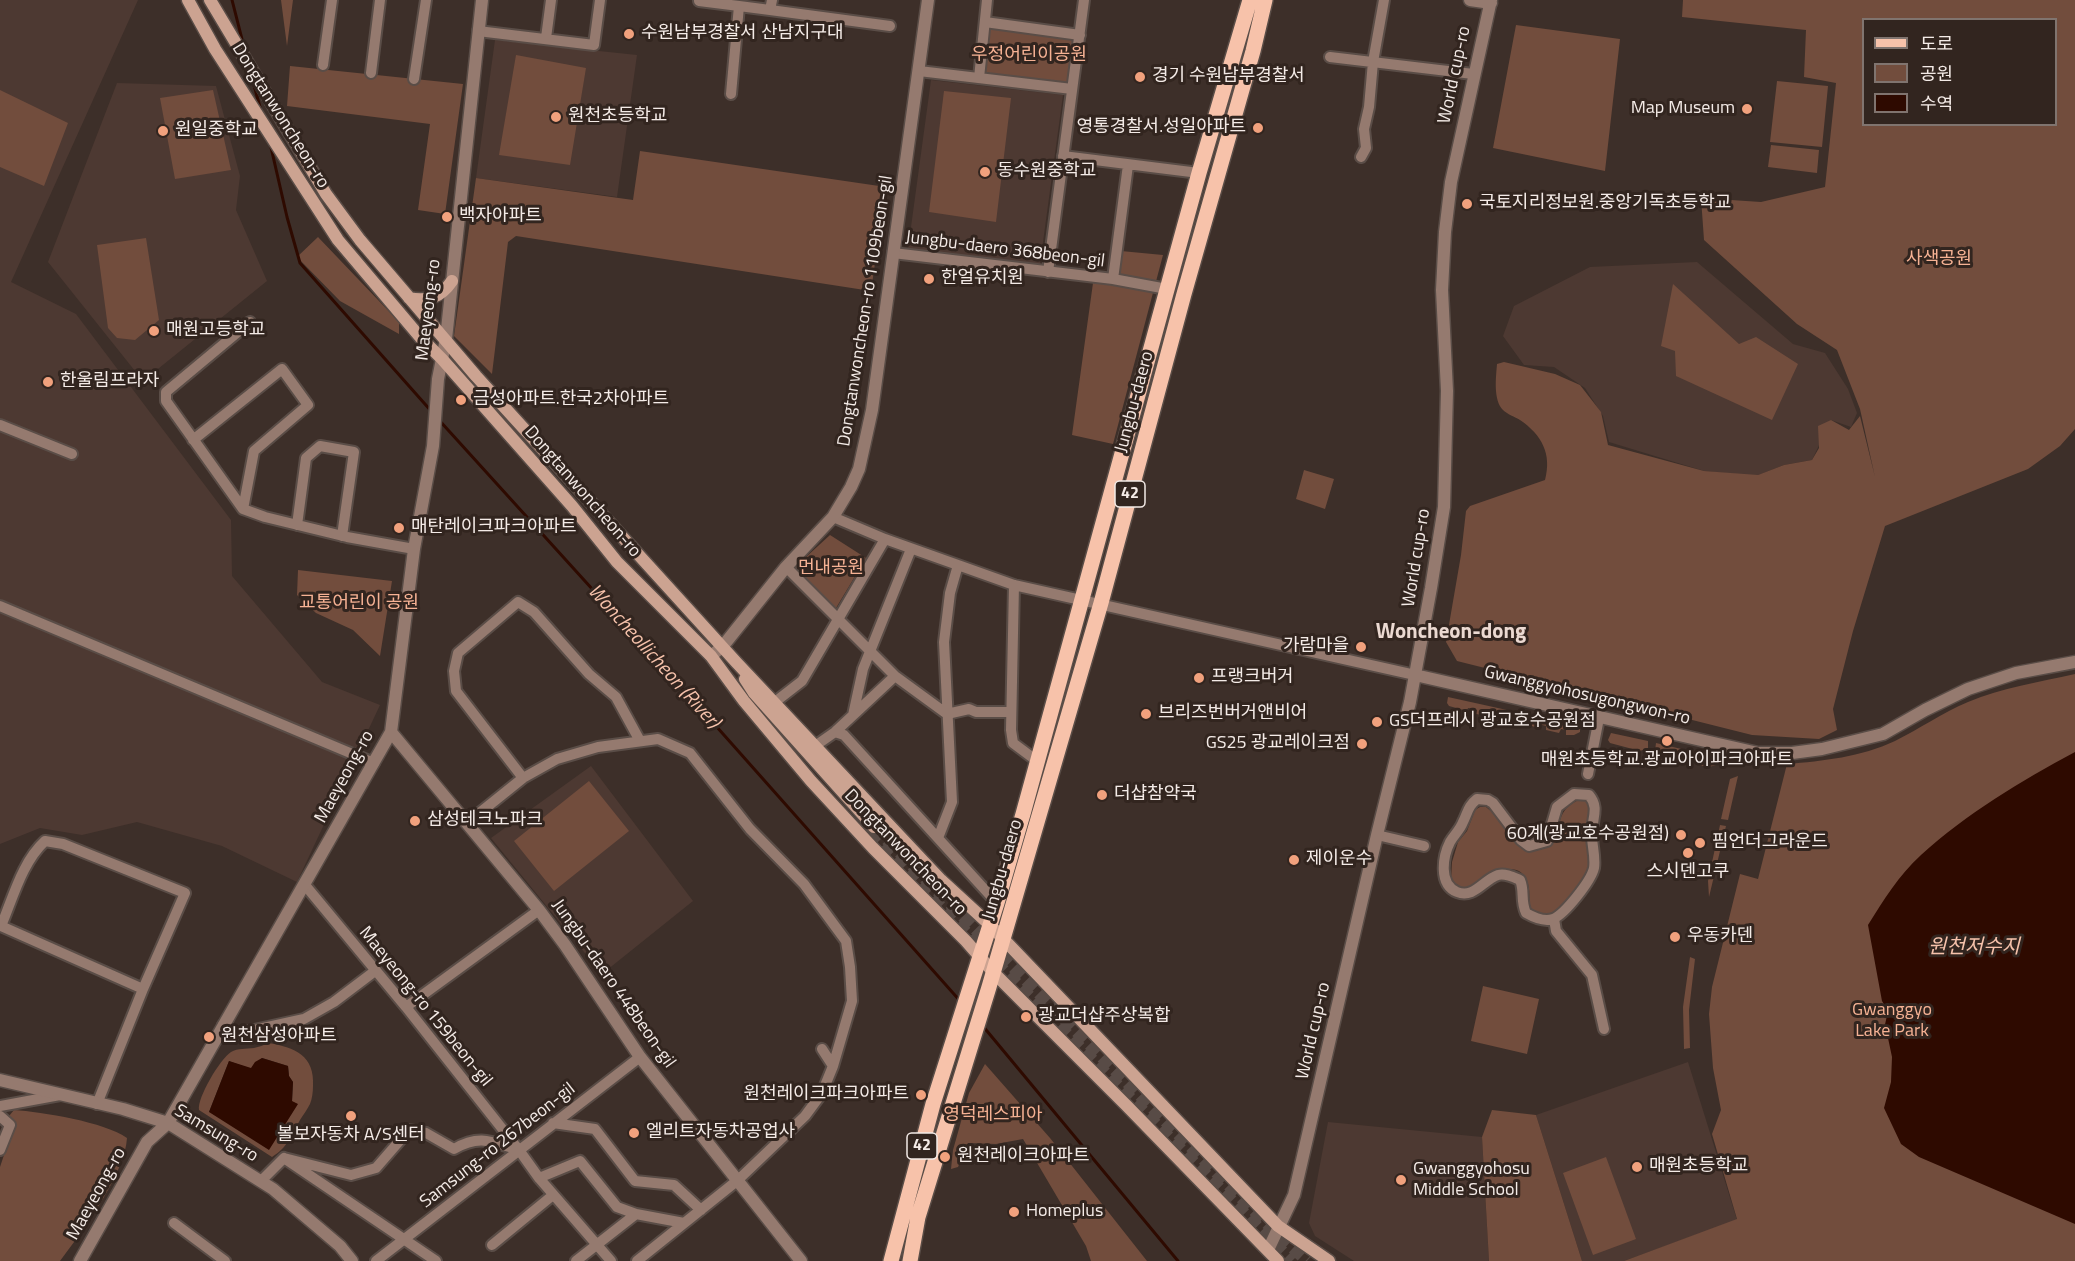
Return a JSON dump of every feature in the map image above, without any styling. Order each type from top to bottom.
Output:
[{"type":"main road","name":"Dongtanwoncheon-ro","points":[[188,0],[215,49],[338,240],[420,338],[442,359],[572,506],[618,562],[711,656],[744,701],[811,781],[992,980],[1278,1261]]},
{"type":"main road","name":"Jungbu-daero","points":[[978,963],[1037,761],[1199,173],[1250,0]]},
{"type":"main road","name":"Jungbu-daero","points":[[992,980],[1101,603],[1265,0]]},
{"type":"main road","name":"Dongtanwoncheon-ro","points":[[211,2],[340,215],[476,376],[941,880],[990,925],[1278,1226],[1329,1261]]},
{"type":"main road","points":[[1237,46],[1252,51]]},
{"type":"main road","points":[[409,298],[424,300],[436,297],[447,289],[452,281]]},
{"type":"main road","points":[[711,656],[872,830],[754,693],[723,646]]},
{"type":"main road","name":"42","points":[[891,1261],[933,1104],[978,963]]},
{"type":"main road","name":"42","points":[[910,1261],[918,1217],[992,980]]},
{"type":"street","points":[[323,65],[332,0]]},
{"type":"street","points":[[371,73],[380,0]]},
{"type":"street","points":[[414,79],[426,0]]},
{"type":"street","name":"Maeyeong-ro","points":[[80,1261],[147,1142],[168,1123],[391,732],[414,549],[433,446],[438,379],[446,339],[482,0]]},
{"type":"street","points":[[546,38],[551,0]]},
{"type":"street","points":[[478,31],[594,45],[600,0]]},
{"type":"street","name":"Dongtanwoncheon-ro 1109beon-gil","points":[[711,656],[723,646],[786,567],[833,517],[859,469],[872,410],[928,0]]},
{"type":"street","points":[[979,78],[987,0]]},
{"type":"street","points":[[1048,272],[1084,0]]},
{"type":"street","points":[[1361,157],[1366,148],[1364,129],[1384,0]]},
{"type":"street","points":[[1470,0],[1491,1]]},
{"type":"street","name":"World cup-ro","points":[[1268,1250],[1294,1195],[1415,675],[1444,507],[1447,391],[1442,290],[1445,232],[1451,182],[1473,74],[1491,1]]},
{"type":"street","points":[[699,2],[739,6],[771,5],[890,26]]},
{"type":"street","points":[[730,94],[739,6]]},
{"type":"street","points":[[985,22],[1080,34]]},
{"type":"street","points":[[1330,57],[1473,74]]},
{"type":"street","points":[[919,71],[1072,89]]},
{"type":"street","points":[[1063,156],[1199,173]]},
{"type":"street","name":"Jungbu-daero 368beon-gil","points":[[1113,279],[1128,165]]},
{"type":"street","name":"Jungbu-daero 368beon-gil","points":[[893,253],[1113,279],[1167,289]]},
{"type":"street","points":[[250,322],[166,392],[166,401],[243,510],[342,536],[414,549]]},
{"type":"street","points":[[194,440],[282,369],[308,405],[254,451],[243,510]]},
{"type":"street","points":[[0,424],[72,454]]},
{"type":"street","points":[[297,525],[306,458],[320,446],[354,452],[342,536]]},
{"type":"street","name":"Gwanggyohosugongwon-ro","points":[[833,517],[911,549],[1014,585],[1758,753],[1792,753],[1822,749],[1883,734],[1924,710],[1968,689],[2016,674],[2075,662]]},
{"type":"street","points":[[775,702],[802,681],[885,539]]},
{"type":"street","points":[[853,715],[863,669],[911,549]]},
{"type":"street","points":[[938,838],[952,802],[944,642],[950,593],[958,565]]},
{"type":"street","points":[[786,567],[895,676],[947,714],[969,709],[976,712],[1011,712]]},
{"type":"street","points":[[1014,585],[1012,742],[1037,761]]},
{"type":"street","points":[[523,778],[456,691],[454,671],[458,654],[518,602],[534,612],[589,674],[616,697],[639,741]]},
{"type":"street","points":[[0,606],[374,763]]},
{"type":"street","points":[[815,746],[835,732],[895,676]]},
{"type":"street","points":[[1588,774],[1599,718]]},
{"type":"street","name":"Jungbu-daero 448beon-gil","points":[[391,732],[539,910],[640,1057],[801,1261]]},
{"type":"street","points":[[835,732],[844,735],[997,903]]},
{"type":"street","points":[[467,823],[523,778],[557,759],[597,747],[658,739],[690,753],[750,829],[804,884],[846,941],[852,1001],[833,1066],[822,1093],[805,1116],[738,1180],[638,1261]]},
{"type":"street","points":[[1575,794],[1589,795],[1594,802],[1592,834],[1594,866],[1591,878],[1554,919],[1545,920],[1526,913],[1521,903],[1523,888],[1520,879],[1509,875],[1498,875],[1474,891],[1465,894],[1454,891],[1445,881],[1443,868],[1449,843],[1463,824],[1469,806],[1477,799],[1493,803],[1521,840],[1529,846],[1547,841],[1557,807],[1575,794]]},
{"type":"street","points":[[1377,836],[1424,846]]},
{"type":"street","points":[[97,1104],[143,989],[185,893],[63,844],[45,841],[37,848],[25,869],[1,926],[143,989]]},
{"type":"street","name":"Maeyeong-ro 159beon-gil","points":[[305,885],[406,1007],[539,1178],[611,1261]]},
{"type":"street","points":[[406,1007],[539,910]]},
{"type":"street","points":[[1554,919],[1556,931],[1592,975],[1604,1029]]},
{"type":"street","points":[[224,1025],[236,1034],[304,1019],[334,1002],[375,970]]},
{"type":"street","points":[[822,1049],[833,1066]]},
{"type":"street","name":"Samsung-ro 267beon-gil","points":[[376,1261],[640,1057]]},
{"type":"street","name":"Samsung-ro","points":[[0,1080],[123,1109],[168,1123],[261,1181],[340,1246],[352,1261]]},
{"type":"street","points":[[0,1106],[60,1095]]},
{"type":"street","points":[[0,1116],[10,1125],[0,1150]]},
{"type":"street","points":[[554,1124],[596,1129],[635,1181],[674,1185],[701,1210]]},
{"type":"street","points":[[284,1158],[351,1174],[376,1168],[409,1130],[426,1133],[454,1149],[468,1141],[484,1140],[519,1150]]},
{"type":"street","points":[[261,1181],[284,1158]]},
{"type":"street","points":[[284,1158],[436,1261]]},
{"type":"street","points":[[539,1178],[580,1161],[618,1207],[636,1214],[684,1223]]},
{"type":"street","points":[[492,1245],[553,1195]]},
{"type":"street","points":[[576,1261],[636,1214]]},
{"type":"street","points":[[174,1223],[225,1261]]},
{"type":"shaded area","points":[[0,0],[138,0],[11,282],[76,314],[231,520],[232,576],[322,682],[380,705],[297,882],[222,846],[137,822],[82,835],[40,828],[0,844]]},
{"type":"shaded area","name":"원천초등학교","points":[[495,40],[637,55],[617,197],[476,178]]},
{"type":"shaded area","name":"동수원중학교","points":[[931,80],[1063,95],[1040,264],[908,249]]},
{"type":"shaded area","points":[[117,83],[216,86],[240,176],[236,210],[267,281],[143,381],[48,262]]},
{"type":"shaded area","points":[[1697,262],[1793,344],[1825,353],[1848,389],[1857,413],[1851,427],[1831,420],[1812,460],[1784,465],[1756,476],[1704,471],[1609,442],[1603,416],[1585,388],[1554,367],[1524,365],[1503,336],[1514,306],[1590,267]]},
{"type":"shaded area","points":[[591,766],[693,901],[602,974],[491,838]]},
{"type":"shaded area","name":"매원초등학교","points":[[1688,1062],[1737,1220],[1624,1261],[1582,1261],[1536,1115]]},
{"type":"shaded area","name":"Gwanggyohosu Middle School","points":[[1328,1122],[1482,1137],[1489,1261],[1354,1261],[1315,1236],[1309,1223]]},
{"type":"green space","points":[[281,0],[293,0],[287,46]]},
{"type":"green space","name":"사색공원","points":[[1683,0],[2075,0],[2075,429],[2060,446],[2028,469],[1885,526],[1853,631],[1833,709],[1837,730],[1819,739],[1752,735],[1457,661],[1446,642],[1466,511],[1470,506],[1545,480],[1547,471],[1546,454],[1534,432],[1500,406],[1496,388],[1497,364],[1504,362],[1555,374],[1580,385],[1601,412],[1608,445],[1704,471],[1758,475],[1784,465],[1812,460],[1819,448],[1818,426],[1831,420],[1849,430],[1860,416],[1875,477],[1860,409],[1837,350],[1797,324],[1704,240],[1701,198],[1761,202],[1825,187],[1836,83],[1804,77],[1806,30],[1682,17]]},
{"type":"green space","points":[[1516,25],[1620,39],[1605,171],[1493,148]]},
{"type":"green space","name":"우정어린이공원","points":[[989,28],[1075,39],[1069,84],[983,72]]},
{"type":"green space","points":[[516,55],[586,68],[570,165],[499,155]]},
{"type":"green space","points":[[290,66],[463,84],[445,214],[418,210],[430,124],[287,106]]},
{"type":"green space","points":[[1777,81],[1828,86],[1822,147],[1770,142]]},
{"type":"green space","points":[[0,90],[68,123],[44,186],[0,167]]},
{"type":"green space","points":[[213,90],[231,170],[175,179],[160,98]]},
{"type":"green space","points":[[944,91],[1011,98],[996,222],[929,212]]},
{"type":"green space","points":[[1771,145],[1819,150],[1817,173],[1768,167]]},
{"type":"green space","points":[[640,151],[886,187],[871,291],[516,236],[508,242],[492,374],[454,336],[476,178],[633,200]]},
{"type":"green space","points":[[318,237],[399,322],[399,334],[340,301],[297,257]]},
{"type":"green space","points":[[146,238],[159,320],[135,340],[117,338],[108,328],[97,245]]},
{"type":"green space","points":[[1121,251],[1163,255],[1113,444],[1072,435],[1093,283],[1117,285]]},
{"type":"green space","points":[[1673,284],[1739,344],[1756,337],[1798,364],[1772,420],[1676,376],[1675,351],[1661,346]]},
{"type":"green space","points":[[1304,470],[1334,479],[1325,509],[1296,499]]},
{"type":"green space","name":"먼내공원","points":[[830,535],[866,558],[836,608],[794,568]]},
{"type":"green space","name":"교통어린이 공원","points":[[298,570],[392,581],[380,656],[353,630],[316,613],[297,595]]},
{"type":"green space","name":"Gwanggyo Lake Park","points":[[2075,674],[2075,1261],[1624,1261],[1737,1219],[1712,1134],[1721,1110],[1713,1068],[1709,1014],[1712,987],[1740,874],[1758,879],[1787,764],[1828,760],[1869,751],[1895,741],[1949,711],[1981,697]]},
{"type":"green space","points":[[1448,697],[1516,712],[1515,717],[1501,719],[1502,716],[1496,714],[1495,717],[1476,714],[1477,710],[1468,708],[1467,711],[1449,706]]},
{"type":"green space","points":[[1520,713],[1580,726],[1580,732],[1566,735],[1566,730],[1561,729],[1559,733],[1546,730],[1546,726],[1539,724],[1537,728],[1522,722]]},
{"type":"green space","points":[[1611,733],[1648,741],[1648,748],[1640,751],[1610,743],[1608,740]]},
{"type":"green space","points":[[1656,743],[1724,759],[1723,763],[1709,767],[1698,765],[1698,761],[1693,760],[1691,763],[1672,757],[1672,754],[1664,753],[1663,755],[1655,751]]},
{"type":"green space","points":[[1738,776],[1728,820],[1721,819],[1730,779]]},
{"type":"green space","points":[[589,781],[629,831],[554,891],[514,841]]},
{"type":"green space","points":[[1581,799],[1586,800],[1592,808],[1591,866],[1584,882],[1553,915],[1533,912],[1528,884],[1523,874],[1516,870],[1508,869],[1466,888],[1451,881],[1452,862],[1458,842],[1467,831],[1475,810],[1486,807],[1520,846],[1527,850],[1535,850],[1550,846],[1562,814]]},
{"type":"green space","points":[[1720,825],[1726,826],[1709,897],[1708,881]]},
{"type":"green space","points":[[1690,957],[1695,959],[1689,1010],[1690,1048],[1684,1049],[1683,1007]]},
{"type":"green space","points":[[1483,986],[1539,999],[1527,1054],[1471,1041]]},
{"type":"green space","points":[[268,1043],[295,1050],[307,1060],[313,1076],[310,1104],[286,1145],[272,1157],[199,1110],[205,1088],[226,1056],[236,1050],[254,1048]],"holes":[[[262,1058],[288,1066],[289,1076],[293,1082],[292,1102],[297,1104],[209,1112],[229,1061],[251,1069]]]},
{"type":"green space","name":"영덕레스피아","points":[[985,1064],[1050,1138],[1147,1261],[1091,1261],[1086,1246],[1023,1139],[996,1144],[968,1143],[958,1167],[951,1169],[953,1150],[969,1093]]},
{"type":"green space","points":[[14,1110],[89,1123],[117,1132],[127,1138],[119,1168],[111,1185],[60,1261],[0,1261],[0,1167],[13,1128],[9,1116]]},
{"type":"green space","points":[[1492,1110],[1536,1115],[1582,1261],[1489,1261],[1482,1137]]},
{"type":"green space","points":[[1606,1157],[1636,1239],[1593,1255],[1563,1173]]},
{"type":"water","name":"원천저수지","points":[[2075,752],[2075,1224],[1919,1157],[1901,1144],[1884,1108],[1891,1082],[1892,1057],[1884,1029],[1888,1011],[1882,1001],[1868,925],[1906,871],[1938,840],[1995,799]]},
{"type":"water","points":[[262,1058],[288,1066],[289,1076],[293,1082],[292,1101],[298,1104],[269,1150],[209,1112],[229,1061],[251,1068]]},
{"type":"waterway","name":"Woncheollicheon (River)","points":[[232,0],[244,47]]},
{"type":"waterway","name":"Woncheollicheon (River)","points":[[254,85],[261,111]]},
{"type":"waterway","name":"Woncheollicheon (River)","points":[[270,143],[300,263],[432,412]]},
{"type":"waterway","name":"Woncheollicheon (River)","points":[[439,420],[700,708],[961,1002]]},
{"type":"waterway","name":"Woncheollicheon (River)","points":[[982,1025],[1178,1261]]},
{"type":"tunnel","points":[[874,827],[1266,1223],[1307,1261]]},
{"type":"tunnel","points":[[869,834],[1292,1261]]},
{"type":"place","name":"수원남부경찰서 산남지구대","points":[[629,34]]},
{"type":"place","name":"경기 수원남부경찰서","points":[[1140,77]]},
{"type":"place","name":"Map Museum","points":[[1747,109]]},
{"type":"place","name":"원천초등학교","points":[[556,117]]},
{"type":"place","name":"영통경찰서.성일아파트","points":[[1258,128]]},
{"type":"place","name":"원일중학교","points":[[163,131]]},
{"type":"place","name":"동수원중학교","points":[[985,172]]},
{"type":"place","name":"국토지리정보원.중앙기독초등학교","points":[[1467,204]]},
{"type":"place","name":"백자아파트","points":[[447,217]]},
{"type":"place","name":"한얼유치원","points":[[929,279]]},
{"type":"place","name":"매원고등학교","points":[[154,331]]},
{"type":"place","name":"한울림프라자","points":[[48,382]]},
{"type":"place","name":"금성아파트.한국2차아파트","points":[[461,400]]},
{"type":"place","name":"매탄레이크파크아파트","points":[[399,528]]},
{"type":"place","name":"가람마을","points":[[1361,647]]},
{"type":"place","name":"프랭크버거","points":[[1199,678]]},
{"type":"place","name":"브리즈번버거앤비어","points":[[1146,714]]},
{"type":"place","name":"GS더프레시 광교호수공원점","points":[[1377,722]]},
{"type":"place","name":"매원초등학교.광교아이파크아파트","points":[[1667,741]]},
{"type":"place","name":"GS25 광교레이크점","points":[[1362,744]]},
{"type":"place","name":"더샵참약국","points":[[1102,795]]},
{"type":"place","name":"삼성테크노파크","points":[[415,821]]},
{"type":"place","name":"60계(광교호수공원점)","points":[[1681,835]]},
{"type":"place","name":"핌언더그라운드","points":[[1700,843]]},
{"type":"place","name":"스시덴고쿠","points":[[1688,853]]},
{"type":"place","name":"제이운수","points":[[1294,860]]},
{"type":"place","name":"우동카덴","points":[[1675,937]]},
{"type":"place","name":"광교더샵주상복합","points":[[1026,1017]]},
{"type":"place","name":"원천삼성아파트","points":[[209,1037]]},
{"type":"place","name":"원천레이크파크아파트","points":[[921,1095]]},
{"type":"place","name":"볼보자동차 A/S센터","points":[[351,1116]]},
{"type":"place","name":"엘리트자동차공업사","points":[[634,1133]]},
{"type":"place","name":"원천레이크아파트","points":[[945,1157]]},
{"type":"place","name":"매원초등학교","points":[[1637,1167]]},
{"type":"place","name":"Gwanggyohosu Middle School","points":[[1401,1180]]},
{"type":"place","name":"Homeplus","points":[[1014,1212]]},
{"type":"district","name":"Woncheon-dong","points":[[1451,633]]}]
